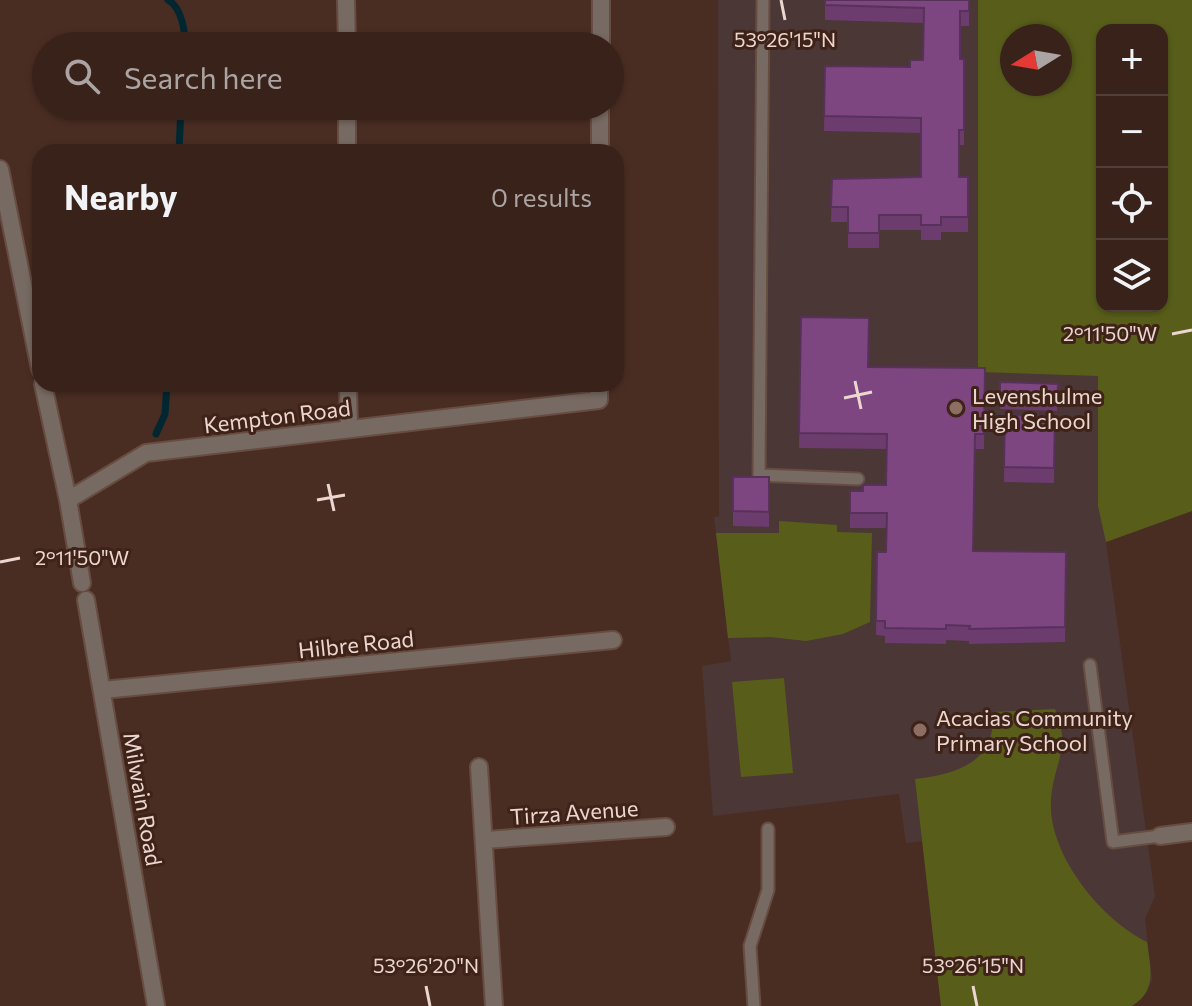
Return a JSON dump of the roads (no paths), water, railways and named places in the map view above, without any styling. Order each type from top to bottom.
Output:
[{"type":"street","points":[[346,0],[347,32]]},
{"type":"street","points":[[601,0],[601,32]]},
{"type":"street","points":[[347,120],[347,144]]},
{"type":"street","points":[[600,120],[600,144]]},
{"type":"street","points":[[0,169],[32,329]]},
{"type":"street","points":[[45,392],[82,583]]},
{"type":"street","points":[[348,392],[349,429]]},
{"type":"street","name":"Kempton Road","points":[[68,500],[146,453],[349,429],[599,392]]},
{"type":"street","name":"Milwain Road","points":[[86,600],[156,1006]]},
{"type":"street","name":"Hilbre Road","points":[[103,690],[613,640]]},
{"type":"street","points":[[479,767],[494,1006]]},
{"type":"street","name":"Tirza Avenue","points":[[485,840],[666,827]]},
{"type":"street","points":[[1160,836],[1192,832]]},
{"type":"lane","points":[[763,0],[759,475],[858,479]]},
{"type":"lane","points":[[1090,665],[1113,842],[1160,836]]},
{"type":"lane","points":[[754,1006],[750,946],[768,890],[768,829]]},
{"type":"waterway","points":[[168,0],[180,14],[184,32]]},
{"type":"waterway","points":[[179,144],[180,120]]},
{"type":"waterway","points":[[156,434],[165,414],[166,392]]},
{"type":"place","name":"Levenshulme High School","points":[[956,408]]},
{"type":"place","name":"Acacias Community Primary School","points":[[920,730]]}]
